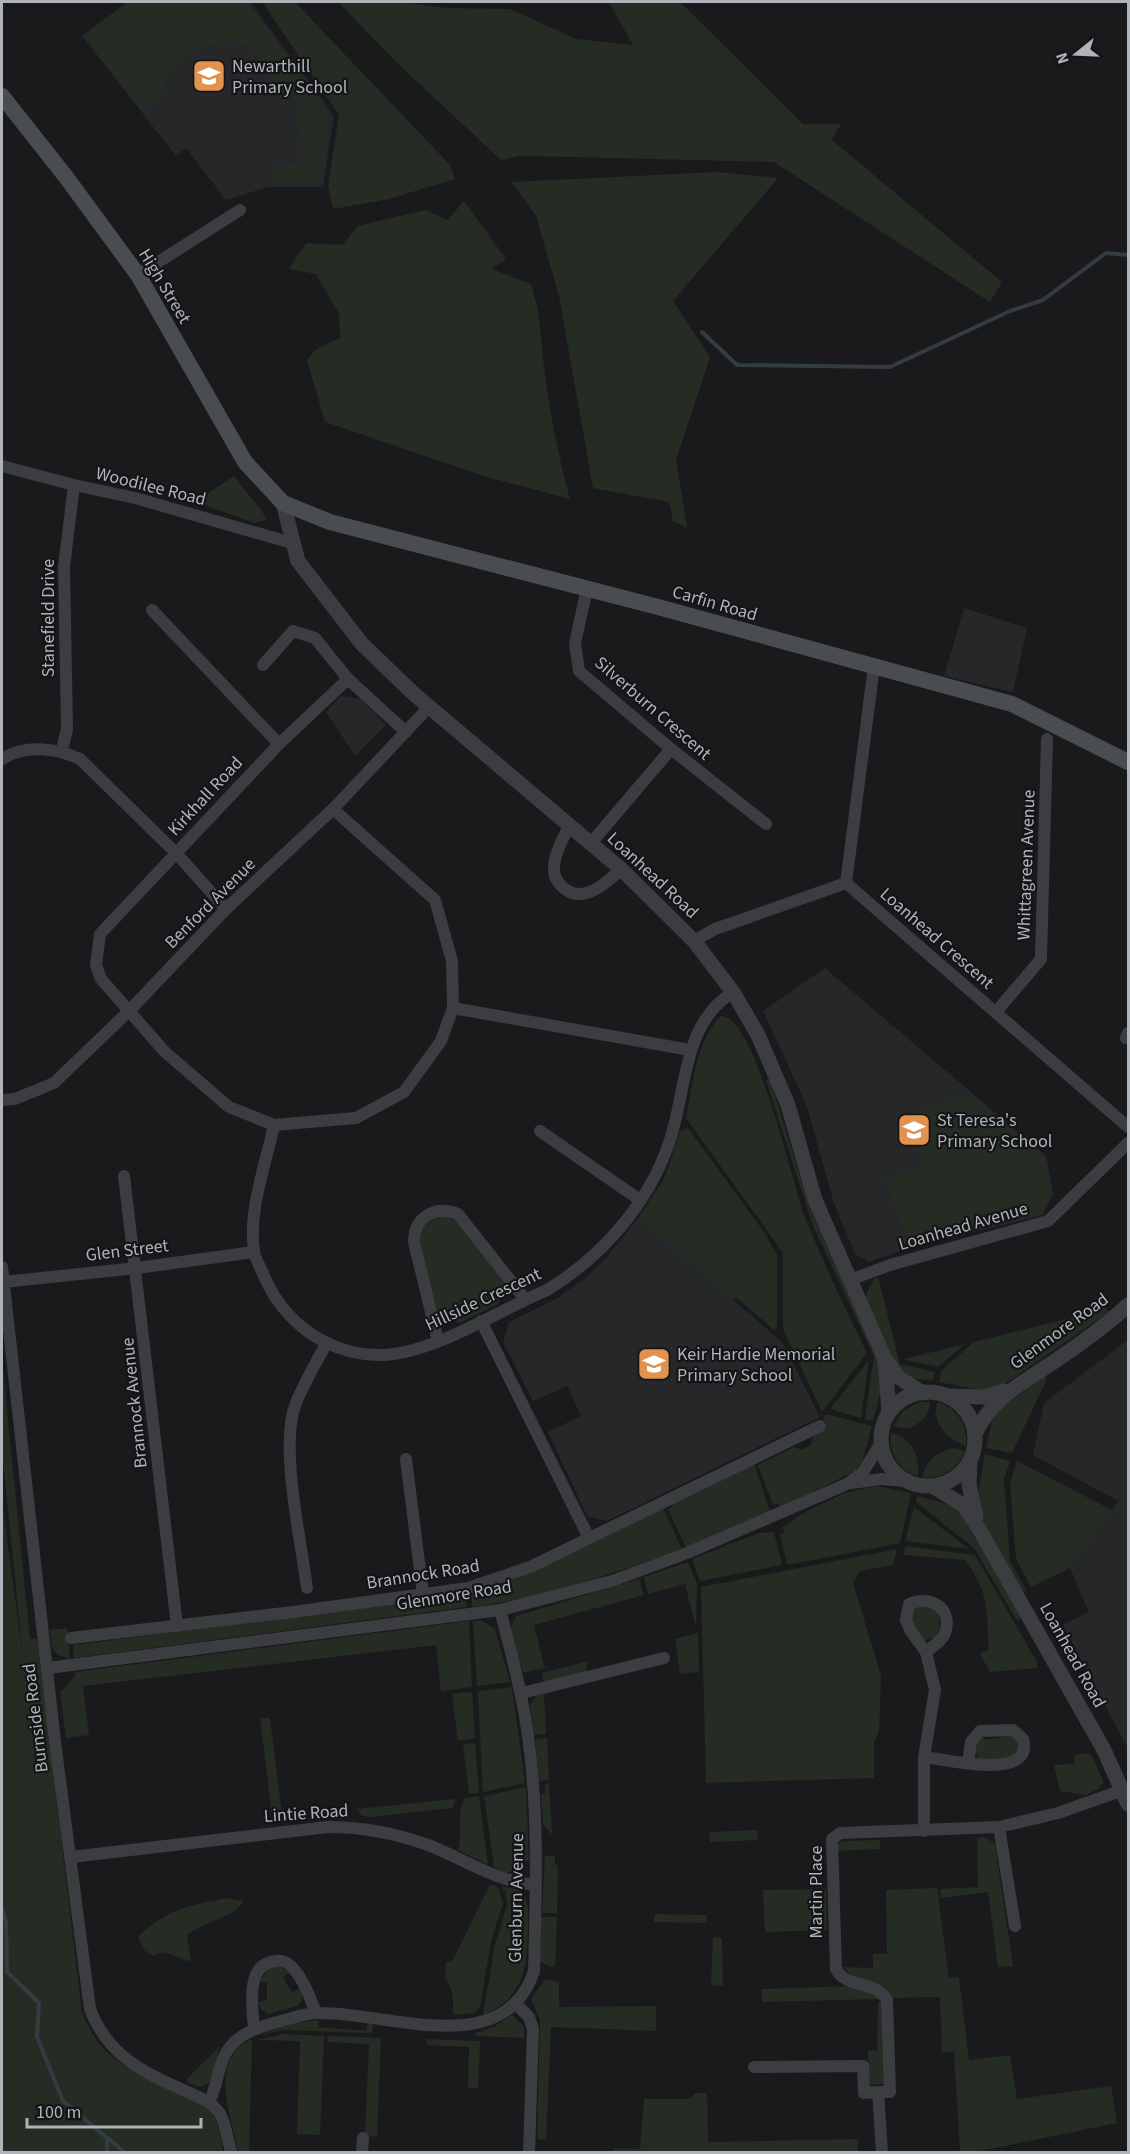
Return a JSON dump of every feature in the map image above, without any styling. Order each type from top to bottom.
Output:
[{"type":"main road","name":"High Street","points":[[2,96],[66,177],[138,275],[245,462],[283,503]]},
{"type":"main road","name":"Carfin Road","points":[[283,503],[330,522],[1012,704],[1128,762]]},
{"type":"street","points":[[138,275],[240,210]]},
{"type":"street","name":"Woodilee Road","points":[[2,466],[135,498],[292,543]]},
{"type":"street","name":"Stanefield Drive","points":[[62,750],[67,729],[64,567],[74,485]]},
{"type":"street","name":"Loanhead Road","points":[[283,503],[298,561],[348,628],[387,670],[621,869],[694,941],[733,992],[758,1035],[788,1105],[815,1200],[884,1357],[898,1377],[923,1393]]},
{"type":"street","name":"Silverburn Crescent","points":[[587,589],[575,643],[579,671],[671,749],[766,824]]},
{"type":"street","points":[[152,610],[279,744]]},
{"type":"street","points":[[263,665],[293,631],[315,638],[348,679],[406,732]]},
{"type":"street","points":[[694,941],[715,929],[846,883],[874,666]]},
{"type":"street","name":"Kirkhall Road","points":[[274,1125],[229,1107],[165,1052],[101,979],[96,965],[100,934],[279,744],[348,679]]},
{"type":"street","name":"Benford Avenue","points":[[2,1100],[15,1099],[54,1083],[129,1011],[226,909],[333,809],[429,707]]},
{"type":"street","name":"Whittagreen Avenue","points":[[996,1012],[1041,959],[1047,739]]},
{"type":"street","points":[[591,843],[671,749]]},
{"type":"street","points":[[2,759],[13,752],[62,750],[80,759],[176,853],[226,909]]},
{"type":"street","points":[[274,1125],[356,1118],[404,1092],[441,1041],[453,1008],[452,961],[435,900],[333,809]]},
{"type":"street","points":[[570,825],[555,859],[554,870],[557,881],[568,891],[581,894],[596,890],[621,869]]},
{"type":"street","name":"Loanhead Crescent","points":[[846,883],[1128,1127]]},
{"type":"street","name":"Hillside Crescent","points":[[274,1125],[254,1219],[254,1252],[273,1297],[299,1326],[326,1344],[366,1355],[412,1351],[481,1321],[567,1278],[618,1230],[640,1200],[670,1141],[690,1050],[704,1021],[722,999],[733,992]]},
{"type":"street","points":[[453,1008],[690,1050]]},
{"type":"street","points":[[540,1131],[640,1200]]},
{"type":"street","name":"Loanhead Avenue","points":[[850,1280],[890,1265],[1048,1221],[1128,1143]]},
{"type":"street","name":"Brannock Avenue","points":[[124,1176],[177,1626]]},
{"type":"street","points":[[438,1341],[414,1242],[416,1226],[430,1213],[441,1210],[458,1214],[525,1299]]},
{"type":"street","name":"Glen Street","points":[[3,1282],[136,1268],[254,1252]]},
{"type":"street","name":"Burnside Road","points":[[2,1267],[90,2009],[99,2031],[125,2060],[209,2103]]},
{"type":"street","name":"Glenmore Road","points":[[975,1434],[987,1411],[1012,1389],[1056,1361],[1128,1305]]},
{"type":"street","points":[[481,1321],[589,1538]]},
{"type":"street","points":[[307,1588],[290,1457],[291,1432],[295,1404],[326,1344]]},
{"type":"street","name":"Loanhead Road","points":[[884,1357],[889,1412]]},
{"type":"street","name":"Glenmore Road","points":[[948,1396],[986,1397],[1012,1389]]},
{"type":"street","points":[[923,1393],[948,1396],[961,1405],[971,1418],[975,1434],[975,1448],[970,1462],[954,1478],[934,1487],[919,1486],[905,1481],[893,1471],[885,1459],[881,1443],[882,1427],[889,1412],[901,1400],[923,1393]]},
{"type":"street","name":"Brannock Road","points":[[71,1638],[468,1588],[502,1578],[589,1538],[820,1426]]},
{"type":"street","name":"Glenmore Road","points":[[48,1668],[500,1610],[612,1581],[687,1553],[847,1484],[863,1472],[881,1443]]},
{"type":"street","points":[[406,1459],[423,1594]]},
{"type":"street","name":"Loanhead Road","points":[[970,1462],[969,1484],[978,1527]]},
{"type":"street","name":"Glenmore Road","points":[[847,1484],[882,1479],[905,1481]]},
{"type":"street","name":"Loanhead Road","points":[[934,1487],[963,1505],[978,1527],[1104,1750],[1126,1797]]},
{"type":"street","name":"Glenburn Avenue","points":[[209,2103],[227,2051],[254,2028],[316,2013],[461,2026],[478,2025],[495,2018],[516,2004],[529,1986],[534,1971],[537,1845],[529,1738],[522,1693],[500,1610]]},
{"type":"street","points":[[924,1831],[924,1756],[935,1690],[926,1652]]},
{"type":"street","points":[[522,1693],[664,1658]]},
{"type":"street","points":[[924,1756],[986,1766],[1013,1762],[1024,1752],[1023,1739],[1013,1730],[980,1731],[971,1742],[968,1762]]},
{"type":"street","name":"Martin Place","points":[[878,2092],[890,2092],[887,2000],[878,1989],[845,1979],[836,1969],[832,1839],[840,1833],[999,1827],[1126,1797]]},
{"type":"street","name":"Lintie Road","points":[[71,1857],[328,1827],[355,1827],[394,1834],[429,1845],[509,1882],[535,1885]]},
{"type":"street","points":[[999,1827],[1015,1926]]},
{"type":"street","points":[[254,2028],[254,1979],[257,1971],[270,1962],[278,1960],[292,1967],[306,1988],[316,2013]]},
{"type":"street","points":[[516,2004],[529,2017],[533,2029],[529,2152]]},
{"type":"street","points":[[754,2067],[863,2066],[864,2093],[878,2092],[882,2152]]},
{"type":"street","points":[[209,2103],[219,2112],[224,2123],[231,2152]]},
{"type":"street","points":[[362,2152],[363,2138]]},
{"type":"shaded area","name":"Newarthill Primary School","points":[[127,2],[250,2],[334,116],[323,187],[268,187],[226,200],[186,148],[176,156],[82,36]]},
{"type":"shaded area","points":[[128,2],[248,2],[304,78],[288,101],[249,46],[227,43],[205,46],[176,64],[169,73],[160,96],[142,110],[83,36]]},
{"type":"shaded area","points":[[262,2],[295,2],[450,165],[455,179],[389,199],[333,209],[328,186],[339,115]]},
{"type":"shaded area","points":[[338,2],[402,2],[444,8],[510,9],[576,39],[633,45],[609,2],[680,2],[803,124],[841,124],[832,140],[1002,282],[990,302],[774,162],[520,156],[501,160],[399,65]]},
{"type":"shaded area","points":[[309,84],[329,117],[328,142],[320,184],[297,181],[274,184],[273,166],[303,163],[303,147],[295,113]]},
{"type":"shaded area","points":[[717,172],[778,178],[673,301],[710,357],[676,460],[687,528],[673,521],[669,502],[593,488],[559,296],[536,216],[512,182]]},
{"type":"shaded area","points":[[464,201],[506,259],[492,269],[531,284],[538,316],[552,417],[570,499],[487,477],[325,422],[307,360],[315,350],[340,338],[339,314],[316,274],[289,269],[306,243],[342,245],[358,226],[425,210],[448,220]]},
{"type":"shaded area","points":[[234,476],[267,520],[254,523],[205,505],[208,493]]},
{"type":"shaded area","points":[[964,608],[1027,628],[1013,692],[944,676]]},
{"type":"shaded area","points":[[341,696],[361,699],[386,725],[355,756],[326,712]]},
{"type":"shaded area","name":"St Teresa's Primary School","points":[[825,968],[1046,1156],[1053,1194],[1043,1215],[909,1248],[869,1262],[855,1254],[834,1203],[806,1104],[763,1011]]},
{"type":"shaded area","points":[[721,1016],[734,1023],[747,1042],[771,1104],[804,1215],[867,1353],[822,1412],[783,1329],[783,1253],[686,1118],[700,1051],[712,1026]]},
{"type":"shaded area","points":[[770,1079],[810,1209],[879,1360],[880,1394],[873,1421],[865,1419],[874,1356],[813,1226],[766,1080]]},
{"type":"shaded area","points":[[971,1096],[1044,1157],[1050,1194],[1042,1213],[910,1246],[885,1178],[923,1166],[906,1114]]},
{"type":"shaded area","points":[[688,1128],[764,1232],[777,1255],[777,1327],[774,1330],[736,1297],[733,1300],[638,1218],[665,1177],[680,1132]]},
{"type":"shaded area","points":[[443,1216],[457,1221],[505,1282],[498,1304],[459,1323],[437,1317],[419,1240],[426,1224]]},
{"type":"shaded area","name":"Keir Hardie Memorial Primary School","points":[[638,1218],[782,1342],[820,1417],[607,1521],[587,1516],[548,1432],[581,1416],[567,1386],[533,1401],[503,1342],[509,1322],[558,1298],[590,1274],[608,1256]]},
{"type":"shaded area","points":[[878,1277],[900,1364],[935,1372],[933,1381],[912,1378],[897,1367],[864,1299],[874,1279]]},
{"type":"shaded area","points":[[1102,1304],[1109,1312],[1002,1386],[980,1390],[939,1382],[941,1371],[974,1342],[1078,1316]]},
{"type":"shaded area","points":[[1128,1340],[1128,1749],[1063,1625],[1089,1612],[1070,1568],[1118,1501],[1033,1455],[1044,1403]]},
{"type":"shaded area","points":[[965,1344],[938,1367],[904,1360],[904,1359]]},
{"type":"shaded area","points":[[2,1360],[30,1639],[37,1639],[82,2012],[99,2043],[109,2054],[148,2079],[196,2101],[211,2112],[218,2126],[223,2152],[2,2152],[2,1502],[23,1657],[2,1452]]},
{"type":"shaded area","points":[[869,1360],[861,1418],[830,1409]]},
{"type":"shaded area","points":[[1046,1375],[1046,1381],[1012,1453],[986,1448],[994,1413]]},
{"type":"shaded area","points":[[920,1402],[930,1402],[928,1412],[921,1421],[909,1429],[893,1426],[903,1411]]},
{"type":"shaded area","points":[[937,1402],[950,1408],[960,1418],[965,1431],[966,1446],[942,1430],[937,1417]]},
{"type":"shaded area","points":[[826,1414],[872,1426],[862,1462],[855,1471],[781,1508],[778,1503],[773,1505],[758,1465],[794,1447],[802,1450],[811,1445],[814,1434],[827,1427],[823,1418]]},
{"type":"shaded area","points":[[891,1433],[905,1439],[913,1448],[916,1454],[918,1476],[905,1470],[896,1460],[891,1447]]},
{"type":"shaded area","points":[[955,1448],[965,1451],[958,1463],[948,1472],[936,1477],[922,1477],[926,1466],[934,1457],[943,1451]]},
{"type":"shaded area","points":[[985,1454],[1010,1461],[1004,1480],[1010,1561],[1026,1590],[1022,1593],[983,1520],[978,1494]]},
{"type":"shaded area","points":[[1017,1461],[1112,1510],[1070,1568],[1031,1587],[1016,1559],[1010,1484]]},
{"type":"shaded area","points":[[752,1463],[770,1512],[686,1548],[668,1509],[673,1506],[672,1502]]},
{"type":"shaded area","points":[[877,1486],[911,1493],[900,1543],[787,1565],[780,1534],[785,1532],[783,1527],[807,1511],[845,1493]]},
{"type":"shaded area","points":[[917,1496],[951,1505],[962,1515],[1022,1618],[1017,1621],[974,1548],[916,1502]]},
{"type":"shaded area","points":[[914,1507],[969,1549],[905,1541]]},
{"type":"shaded area","points":[[663,1508],[682,1549],[605,1576],[552,1591],[472,1607],[471,1593],[545,1566]]},
{"type":"shaded area","points":[[774,1532],[782,1565],[700,1581],[692,1559],[759,1533]]},
{"type":"shaded area","points":[[905,1546],[975,1555],[1037,1662],[1037,1668],[990,1672],[980,1654],[989,1649],[987,1612],[983,1592],[965,1560],[904,1555]]},
{"type":"shaded area","points":[[897,1549],[893,1565],[860,1571],[853,1583],[881,1675],[879,1731],[874,1742],[874,1778],[706,1783],[701,1587]]},
{"type":"shaded area","points":[[688,1562],[697,1584],[696,1628],[685,1584],[648,1594],[644,1577]]},
{"type":"shaded area","points":[[639,1579],[644,1595],[534,1625],[545,1668],[523,1673],[511,1633],[516,1616]]},
{"type":"shaded area","points":[[465,1594],[467,1607],[74,1658],[73,1645]]},
{"type":"shaded area","points":[[930,1606],[938,1612],[940,1626],[936,1637],[925,1640],[911,1623],[912,1607]]},
{"type":"shaded area","points":[[481,1620],[495,1629],[510,1682],[477,1686],[473,1622]]},
{"type":"shaded area","points":[[469,1621],[472,1687],[441,1691],[436,1645],[83,1686],[89,1735],[66,1738],[60,1692],[75,1676],[75,1672]]},
{"type":"shaded area","points":[[67,1628],[70,1659],[58,1655],[52,1648],[50,1630]]},
{"type":"shaded area","points":[[698,1633],[699,1672],[680,1674],[675,1639]]},
{"type":"shaded area","points":[[588,1661],[586,1671],[544,1683],[542,1673]]},
{"type":"shaded area","points":[[512,1687],[525,1783],[483,1792],[478,1691]]},
{"type":"shaded area","points":[[472,1692],[475,1738],[458,1741],[452,1694]]},
{"type":"shaded area","points":[[544,1693],[546,1734],[534,1735],[530,1705],[537,1695]]},
{"type":"shaded area","points":[[260,1718],[270,1718],[282,1814],[272,1815]]},
{"type":"shaded area","points":[[1011,1735],[1018,1741],[1019,1749],[1010,1757],[1000,1760],[978,1759],[975,1749],[979,1736],[987,1740]]},
{"type":"shaded area","points":[[547,1738],[549,1780],[539,1781],[535,1739]]},
{"type":"shaded area","points":[[475,1743],[479,1793],[469,1794],[463,1744]]},
{"type":"shaded area","points":[[1090,1753],[1104,1782],[1098,1789],[1086,1795],[1060,1791],[1054,1765],[1074,1764],[1074,1755]]},
{"type":"shaded area","points":[[549,1783],[552,1835],[543,1824],[541,1795],[545,1794],[545,1784]]},
{"type":"shaded area","points":[[526,1787],[529,1860],[507,1873],[494,1867],[484,1796]]},
{"type":"shaded area","points":[[479,1796],[488,1865],[458,1850],[462,1804],[465,1798]]},
{"type":"shaded area","points":[[455,1799],[453,1808],[370,1817],[362,1816],[357,1809]]},
{"type":"shaded area","points":[[757,1830],[758,1840],[710,1842],[709,1832]]},
{"type":"shaded area","points":[[985,1837],[995,1844],[1013,1966],[998,1967],[988,1892],[941,1898],[940,1889],[978,1887],[977,1838]]},
{"type":"shaded area","points":[[880,1840],[880,1849],[838,1851],[838,1845],[842,1841]]},
{"type":"shaded area","points":[[545,1856],[555,1856],[555,1864],[558,1866],[557,1913],[542,1913]]},
{"type":"shaded area","points":[[493,1885],[498,1888],[503,1903],[491,1941],[480,2006],[475,2013],[453,2015],[453,2000],[445,1978],[446,1962],[453,1960],[489,1886]]},
{"type":"shaded area","points":[[501,1886],[519,1890],[527,1904],[526,1958],[524,1970],[515,1991],[497,2008],[483,2015],[495,1945],[507,1905],[505,1892]]},
{"type":"shaded area","points":[[937,1888],[949,1978],[959,1977],[969,2060],[1010,2055],[1017,2099],[1111,2086],[1117,2123],[975,2152],[960,2152],[954,2052],[942,2052],[940,1997],[892,1998],[879,1986],[852,1975],[844,1967],[873,1968],[873,1954],[887,1954],[886,1890]]},
{"type":"shaded area","points":[[826,1889],[827,1930],[765,1932],[763,1890]]},
{"type":"shaded area","points":[[227,1898],[244,1901],[232,1912],[201,1926],[187,1936],[191,1962],[163,1952],[154,1956],[145,1951],[138,1937],[159,1920],[189,1906]]},
{"type":"shaded area","points":[[655,1914],[707,1915],[707,1923],[654,1922]]},
{"type":"shaded area","points":[[541,1917],[557,1917],[555,1967],[547,1966],[540,1961]]},
{"type":"shaded area","points":[[713,1937],[722,1938],[723,1986],[711,1985]]},
{"type":"shaded area","points":[[270,1967],[280,1967],[289,1972],[283,1978],[292,1992],[301,1989],[302,1999],[298,2006],[268,2014],[261,2009],[258,2002],[267,2000],[267,1983],[260,1981]]},
{"type":"shaded area","points":[[545,1979],[559,1982],[559,2007],[656,2006],[656,2031],[551,2027],[546,2140],[537,2139],[540,2020],[531,1999]]},
{"type":"shaded area","points":[[850,1986],[870,1990],[880,1999],[762,2002],[762,1989]]},
{"type":"shaded area","points":[[878,2002],[882,2002],[886,2084],[869,2085],[868,2051],[877,2051]]},
{"type":"shaded area","points":[[512,2015],[524,2027],[524,2038],[475,2036],[476,2033],[495,2026]]},
{"type":"shaded area","points":[[319,2020],[319,2027],[366,2031],[368,2023],[373,2024],[372,2033],[283,2030],[258,2035],[295,2023]]},
{"type":"shaded area","points":[[283,2034],[324,2036],[320,2135],[297,2134],[300,2041],[257,2040]]},
{"type":"shaded area","points":[[328,2036],[381,2038],[377,2137],[365,2136],[369,2044],[327,2042]]},
{"type":"shaded area","points":[[252,2039],[249,2152],[238,2152],[228,2107],[226,2075],[230,2060],[238,2048]]},
{"type":"shaded area","points":[[427,2039],[480,2041],[478,2088],[468,2088],[469,2047],[427,2045]]},
{"type":"shaded area","points":[[220,2046],[210,2082],[200,2087],[188,2083],[187,2079]]},
{"type":"shaded area","points":[[696,2093],[707,2093],[708,2142],[858,2139],[858,2152],[614,2152],[614,2148],[640,2149],[644,2099],[689,2099]]},
{"type":"waterway","points":[[702,332],[737,365],[890,367],[1010,311],[1043,300],[1106,253],[1128,255]]},
{"type":"waterway","points":[[2,1909],[6,1921],[7,1972],[39,2003],[37,2037],[63,2101],[107,2138],[107,2152]]},
{"type":"waterway","points":[[108,2138],[124,2152]]},
{"type":"place","name":"Newarthill Primary School","points":[[209,76]]},
{"type":"place","name":"St Teresa's Primary School","points":[[914,1130]]},
{"type":"place","name":"Keir Hardie Memorial Primary School","points":[[654,1364]]}]
